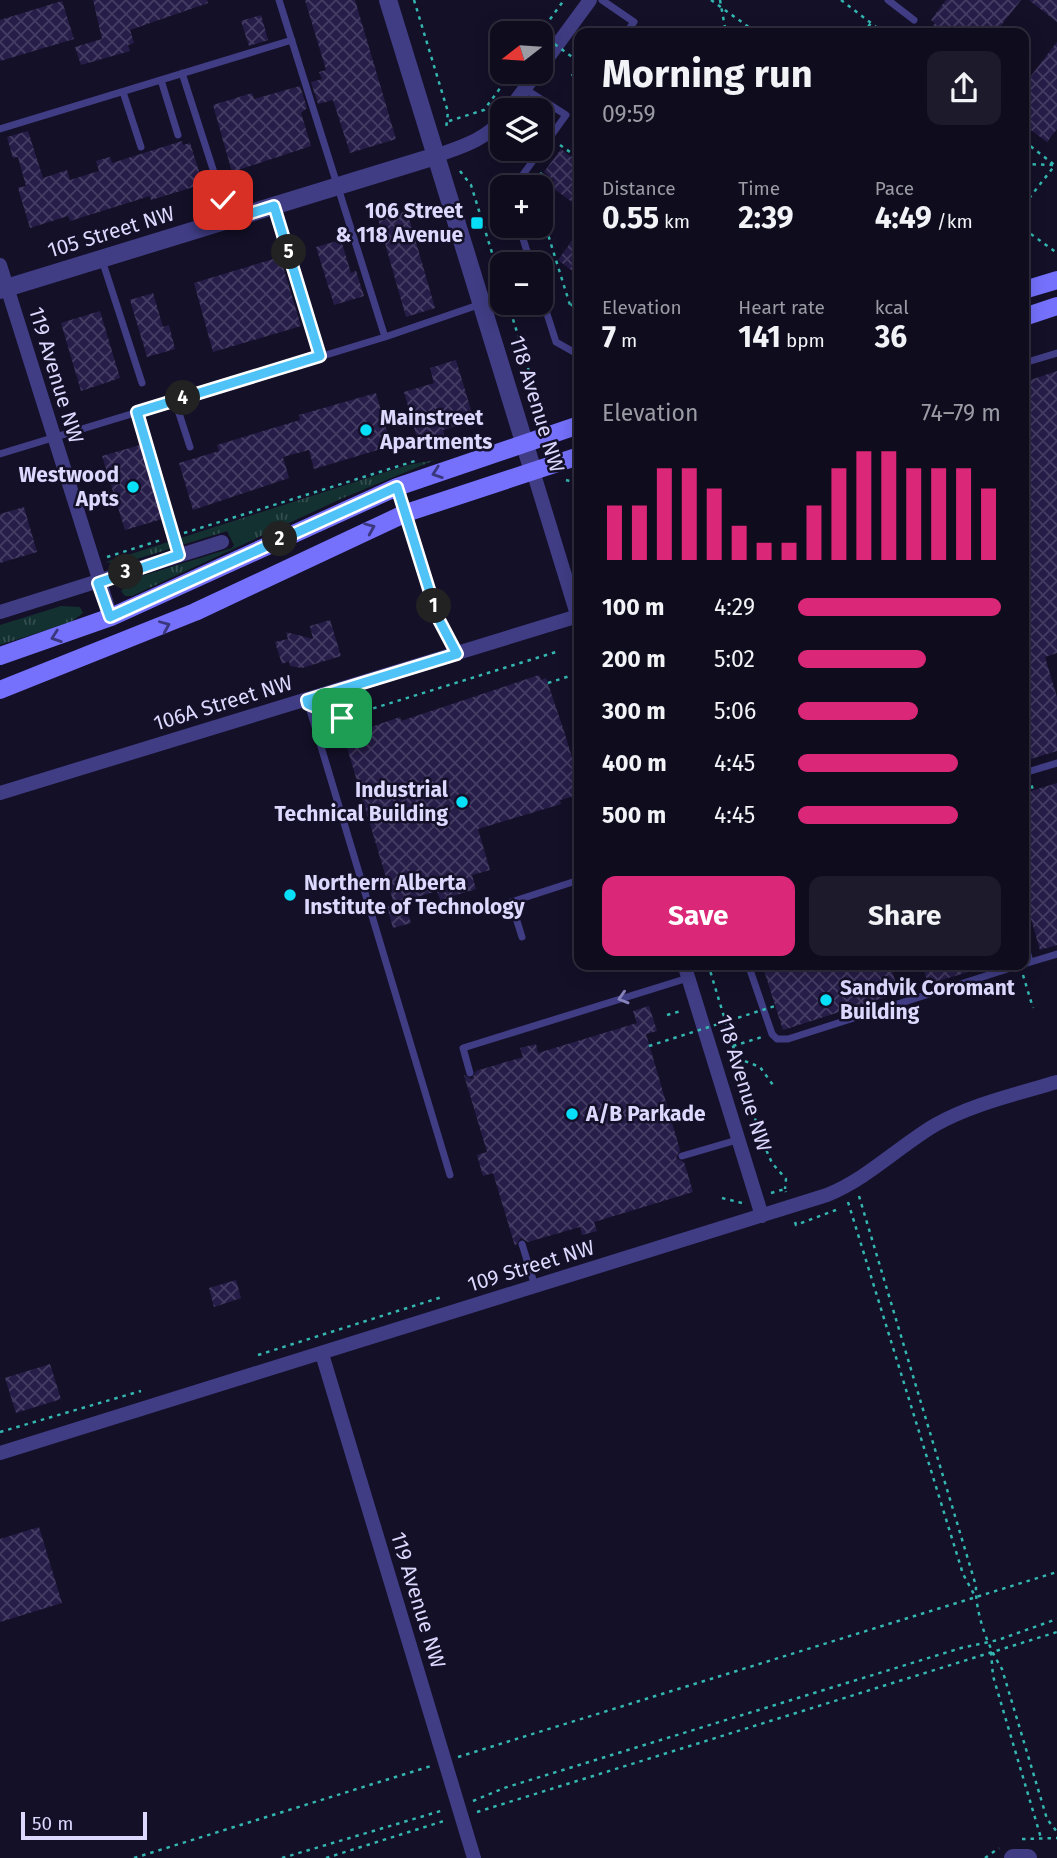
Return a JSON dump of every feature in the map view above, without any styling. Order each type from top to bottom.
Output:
[{"type":"main road","points":[[1029,288],[1057,280]]},
{"type":"main road","points":[[1029,315],[1057,306]]},
{"type":"main road","points":[[0,656],[110,617],[397,487],[574,427]]},
{"type":"main road","points":[[0,690],[195,612],[406,513],[574,458]]},
{"type":"street","name":"118 Avenue NW","points":[[388,0],[443,153],[481,303],[574,605]]},
{"type":"street","points":[[553,51],[590,0]]},
{"type":"street","points":[[518,98],[529,84]]},
{"type":"street","points":[[443,153],[490,131]]},
{"type":"street","name":"105 Street NW","points":[[4,289],[443,153]]},
{"type":"street","name":"119 Avenue NW","points":[[0,265],[4,289],[110,617]]},
{"type":"street","points":[[0,612],[222,542]]},
{"type":"street","name":"106A Street NW","points":[[0,793],[574,619]]},
{"type":"street","name":"118 Avenue NW","points":[[686,971],[762,1216]]},
{"type":"street","name":"109 Street NW","points":[[0,1453],[841,1189],[916,1137],[958,1114],[1057,1082]]},
{"type":"street","name":"119 Avenue NW","points":[[322,1354],[474,1858]]},
{"type":"street","points":[[1013,1858],[1027,1858]]},
{"type":"lane","points":[[279,0],[384,337]]},
{"type":"lane","points":[[602,0],[634,22],[630,28]]},
{"type":"lane","points":[[888,0],[914,20]]},
{"type":"lane","points":[[0,129],[292,40]]},
{"type":"lane","points":[[182,74],[229,220]]},
{"type":"lane","points":[[160,80],[178,135]]},
{"type":"lane","points":[[523,175],[566,115],[525,89]]},
{"type":"lane","points":[[123,92],[141,147]]},
{"type":"lane","points":[[274,206],[320,356]]},
{"type":"lane","points":[[102,259],[142,383]]},
{"type":"lane","points":[[0,454],[384,337],[481,303]]},
{"type":"lane","points":[[547,315],[556,342],[574,352]]},
{"type":"lane","points":[[1029,361],[1057,353]]},
{"type":"lane","points":[[175,401],[190,447]]},
{"type":"lane","points":[[137,412],[179,555]]},
{"type":"lane","points":[[397,487],[438,618],[457,654]]},
{"type":"lane","points":[[307,702],[450,1175]]},
{"type":"lane","points":[[1029,771],[1057,763]]},
{"type":"lane","points":[[522,937],[511,902],[574,882]]},
{"type":"lane","points":[[1029,962],[1057,954]]},
{"type":"lane","points":[[750,970],[772,1034],[777,1039],[788,1039],[1005,970]]},
{"type":"lane","points":[[470,1073],[463,1048],[686,971]]},
{"type":"lane","points":[[682,1156],[737,1140]]},
{"type":"lane","points":[[522,1244],[536,1286]]},
{"type":"path","points":[[414,0],[448,121],[443,153],[471,185],[492,252]]},
{"type":"path","points":[[549,21],[564,0]]},
{"type":"path","points":[[711,0],[750,28]]},
{"type":"path","points":[[720,0],[725,28]]},
{"type":"path","points":[[841,0],[878,28]]},
{"type":"path","points":[[867,28],[871,23]]},
{"type":"path","points":[[553,43],[574,58]]},
{"type":"path","points":[[572,74],[574,78]]},
{"type":"path","points":[[448,121],[484,110],[503,84]]},
{"type":"path","points":[[559,145],[570,152],[574,146]]},
{"type":"path","points":[[1029,145],[1056,166]]},
{"type":"path","points":[[1029,164],[1056,166]]},
{"type":"path","points":[[1029,199],[1056,166]]},
{"type":"path","points":[[543,167],[540,172],[544,175]]},
{"type":"path","points":[[1029,233],[1057,253]]},
{"type":"path","points":[[549,238],[574,308]]},
{"type":"path","points":[[571,306],[574,302]]},
{"type":"path","points":[[512,315],[544,419]]},
{"type":"path","points":[[91,562],[421,460]]},
{"type":"path","points":[[563,480],[574,481]]},
{"type":"path","points":[[307,702],[342,718],[556,652]]},
{"type":"path","points":[[548,683],[574,675]]},
{"type":"path","points":[[1029,777],[1033,790]]},
{"type":"path","points":[[710,970],[761,1138],[772,1163],[786,1179],[785,1189]]},
{"type":"path","points":[[1025,970],[1033,1008]]},
{"type":"path","points":[[649,1046],[775,1006]]},
{"type":"path","points":[[733,1046],[772,1034]]},
{"type":"path","points":[[737,1058],[760,1067],[773,1085]]},
{"type":"path","points":[[858,1193],[976,1586],[976,1598]]},
{"type":"path","points":[[848,1202],[963,1574],[976,1598],[989,1642],[993,1676],[1041,1838]]},
{"type":"path","points":[[253,1357],[446,1296]]},
{"type":"path","points":[[0,1432],[145,1390]]},
{"type":"path","points":[[134,1858],[1057,1573]]},
{"type":"path","points":[[326,1858],[460,1811],[556,1772],[961,1647],[989,1642],[1057,1619]]},
{"type":"path","points":[[282,1858],[460,1811],[1057,1632]]},
{"type":"path","points":[[991,1652],[1002,1669],[1047,1819],[1057,1832]]},
{"type":"green space","points":[[435,460],[343,498],[132,596],[125,596],[121,591],[132,579],[232,548],[234,545],[227,531],[121,564],[106,562],[408,465]]},
{"type":"green space","points":[[61,606],[80,607],[83,613],[71,622],[0,645],[0,625]]},
{"type":"building","points":[[93,0],[207,0],[208,3],[130,30],[134,43],[128,45],[130,51],[81,65],[75,47],[102,39]]},
{"type":"building","points":[[305,0],[355,0],[396,139],[350,153],[333,100],[318,104],[311,82],[322,79],[319,72],[326,70]]},
{"type":"building","points":[[946,0],[1021,0],[999,28],[932,28],[935,23],[931,20]]},
{"type":"building","points":[[1029,0],[1057,0],[1057,22]]},
{"type":"building","points":[[62,1],[74,39],[0,61],[0,20]]},
{"type":"building","points":[[261,15],[268,40],[249,46],[241,21]]},
{"type":"building","points":[[1057,42],[1057,129],[1047,142],[1029,129],[1029,78]]},
{"type":"building","points":[[300,86],[307,108],[301,113],[311,146],[232,172],[213,105],[252,93],[254,99]]},
{"type":"building","points":[[28,131],[43,178],[67,170],[70,180],[99,171],[96,161],[110,157],[112,163],[182,141],[183,145],[190,143],[203,184],[151,200],[150,196],[70,221],[68,216],[30,228],[18,188],[26,186],[18,157],[13,158],[7,137]]},
{"type":"building","points":[[561,149],[571,157],[574,152],[574,203],[553,188],[553,175],[544,172]]},
{"type":"building","points":[[407,211],[435,308],[406,317],[378,219]]},
{"type":"building","points":[[574,238],[574,272],[558,260]]},
{"type":"building","points":[[341,240],[351,273],[356,271],[364,296],[334,305],[316,247]]},
{"type":"building","points":[[280,257],[301,326],[213,352],[194,283]]},
{"type":"building","points":[[153,293],[163,327],[169,325],[175,349],[147,357],[130,300]]},
{"type":"building","points":[[100,311],[120,378],[81,391],[61,323]]},
{"type":"building","points":[[456,360],[474,420],[443,430],[445,437],[419,445],[404,392],[434,383],[430,368]]},
{"type":"building","points":[[1057,371],[1057,653],[1045,657],[1057,697],[1057,751],[1029,759],[1029,380]]},
{"type":"building","points":[[376,393],[391,446],[314,469],[309,450],[283,457],[289,478],[193,510],[179,463],[219,451],[217,445],[300,420],[299,415]]},
{"type":"building","name":"Westwood Apts","points":[[140,445],[162,519],[125,530],[102,456]]},
{"type":"building","points":[[24,507],[37,552],[0,563],[0,514]]},
{"type":"building","points":[[330,620],[341,656],[302,668],[290,666],[289,661],[282,664],[275,642],[288,639],[286,632],[313,639],[310,626]]},
{"type":"building","name":"Industrial Technical Building","points":[[539,675],[541,680],[546,678],[574,764],[574,796],[560,800],[561,804],[478,829],[490,870],[472,875],[476,889],[440,900],[437,891],[394,904],[345,741],[348,735],[400,717],[401,721]]},
{"type":"building","points":[[1057,783],[1057,945],[1040,950],[1029,912],[1029,791]]},
{"type":"building","points":[[404,902],[411,923],[393,928],[387,907]]},
{"type":"building","name":"Sandvik Coromant Building","points":[[764,970],[892,970],[899,993],[783,1030]]},
{"type":"building","points":[[924,970],[975,970],[928,984]]},
{"type":"building","name":"A/B Parkade","points":[[649,1006],[657,1031],[646,1034],[680,1150],[676,1158],[684,1162],[693,1192],[594,1222],[597,1231],[582,1235],[580,1227],[528,1242],[521,1238],[515,1246],[493,1173],[483,1176],[477,1155],[487,1152],[464,1075],[472,1079],[476,1071],[523,1057],[520,1048],[536,1044],[538,1053],[637,1023],[633,1011]]},
{"type":"building","points":[[236,1280],[241,1298],[214,1307],[209,1288]]},
{"type":"building","points":[[50,1364],[61,1399],[16,1413],[5,1378]]},
{"type":"building","points":[[39,1527],[62,1603],[0,1622],[0,1539]]},
{"type":"place","name":"106 Street & 118 Avenue","points":[[477,223]]},
{"type":"place","name":"Mainstreet Apartments","points":[[366,430]]},
{"type":"place","name":"Westwood Apts","points":[[133,487]]},
{"type":"place","name":"Industrial Technical Building","points":[[462,802]]},
{"type":"place","name":"Northern Alberta Institute of Technology","points":[[290,895]]},
{"type":"place","name":"Sandvik Coromant Building","points":[[826,1000]]},
{"type":"place","name":"A/B Parkade","points":[[572,1114]]},
{"type":"route","points":[[223,200],[229,220],[274,206],[320,356],[137,412],[179,555],[98,583],[110,617],[345,508],[397,487],[438,618],[457,654],[307,700],[308,704],[342,718]]}]
